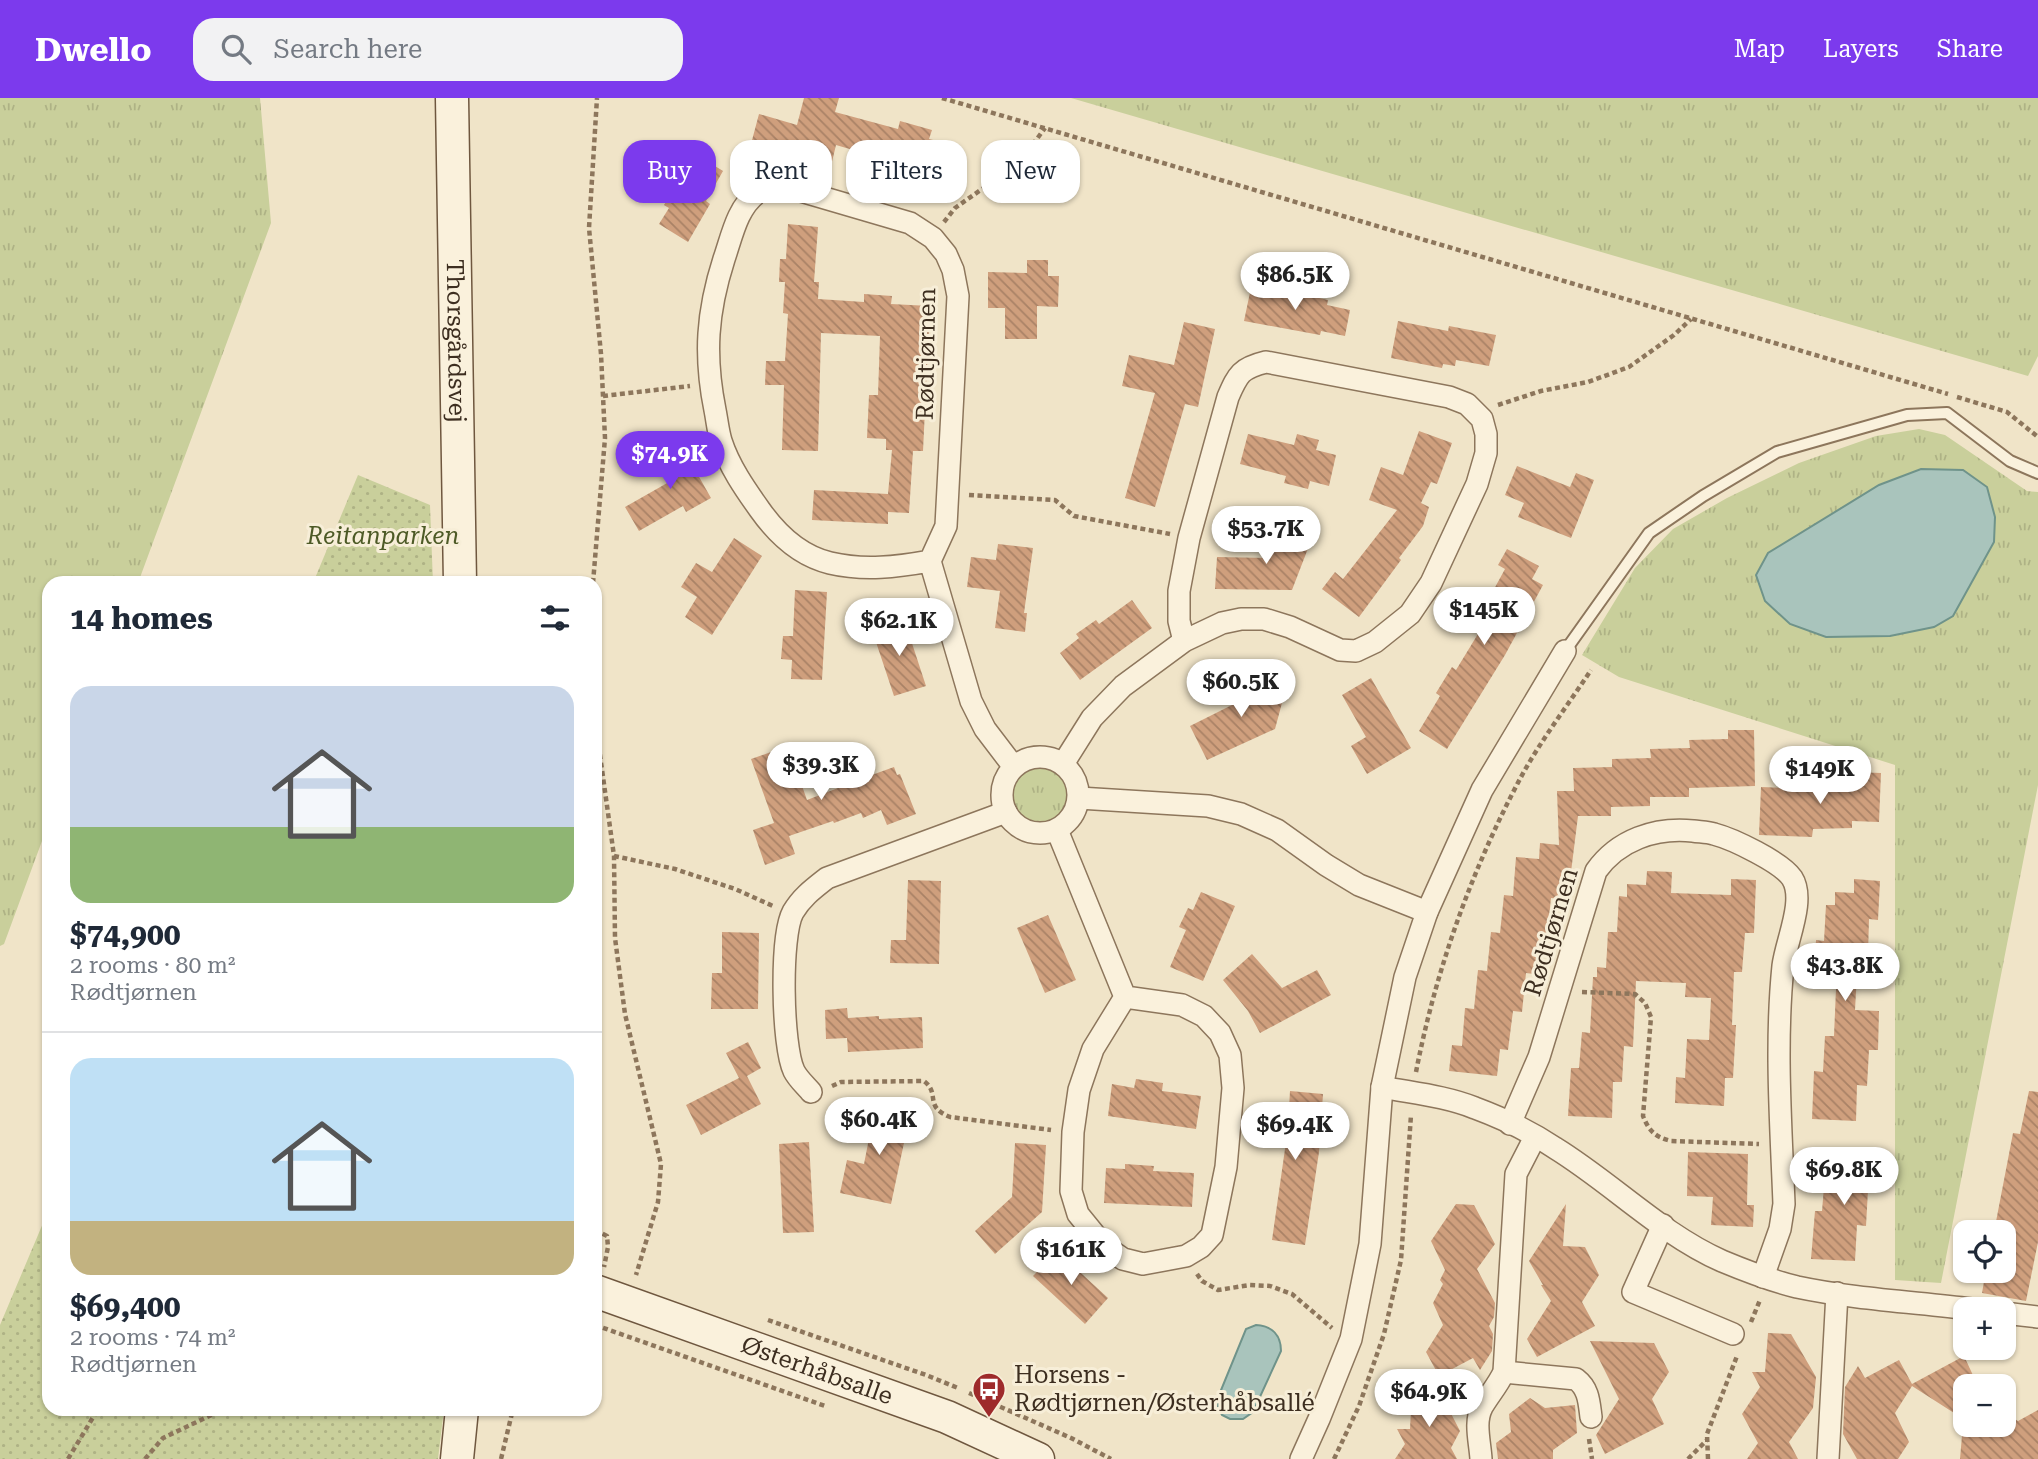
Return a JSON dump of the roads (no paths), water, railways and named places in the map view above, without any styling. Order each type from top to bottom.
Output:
[{"type":"street","name":"Thorsgårdsvej","points":[[452,98],[460,576]]},
{"type":"street","name":"Rødtjørnen","points":[[787,187],[910,223],[933,238],[946,254],[953,270],[958,296],[946,526],[930,561],[871,568],[829,563],[804,553],[774,529],[742,486],[721,441],[710,384],[707,333],[715,286],[740,211],[756,194],[768,188],[787,187]]},
{"type":"street","points":[[1063,764],[1092,718],[1123,686],[1184,641],[1222,623],[1241,619],[1264,620],[1290,627],[1340,650],[1356,651],[1375,642],[1410,614],[1431,583],[1477,484],[1486,453],[1486,434],[1482,419],[1467,404],[1449,397],[1266,362],[1250,366],[1237,375],[1228,397],[1189,538],[1179,591],[1179,621],[1184,641]]},
{"type":"street","points":[[930,561],[971,701],[985,729],[1014,767]]},
{"type":"street","points":[[1301,1459],[1351,1339],[1370,1244],[1382,1087],[1405,977],[1427,912],[1482,790],[1565,651]]},
{"type":"street","points":[[1033,757],[1054,759],[1063,764],[1072,773],[1077,785],[1079,797],[1072,816],[1057,830],[1046,833],[1034,833],[1013,822],[1006,812],[1003,788],[1014,767],[1033,757]]},
{"type":"street","points":[[1079,797],[1208,806],[1241,814],[1276,830],[1359,885],[1427,912]]},
{"type":"street","points":[[811,1092],[794,1072],[786,1043],[785,954],[791,915],[804,895],[827,878],[1006,812]]},
{"type":"street","points":[[1057,830],[1125,997]]},
{"type":"street","name":"Rødtjørnen","points":[[1510,1124],[1539,1057],[1596,871],[1606,856],[1626,842],[1658,833],[1686,831],[1712,833],[1737,842],[1781,867],[1792,878],[1798,900],[1784,951],[1778,1046],[1784,1204],[1780,1229],[1763,1277]]},
{"type":"street","points":[[1125,997],[1182,1005],[1204,1016],[1220,1033],[1230,1055],[1233,1088],[1226,1167],[1212,1235],[1201,1247],[1186,1256],[1143,1264],[1122,1259],[1104,1246],[1078,1214],[1071,1191],[1073,1132],[1079,1090],[1093,1049],[1125,997]]},
{"type":"street","points":[[1382,1087],[1473,1107],[1510,1124],[1555,1147],[1663,1225],[1720,1260],[1763,1277],[1797,1287],[1953,1307]]},
{"type":"street","points":[[1481,1459],[1478,1417],[1504,1372],[1516,1174],[1535,1137]]},
{"type":"street","points":[[1663,1225],[1633,1292],[1740,1339]]},
{"type":"street","name":"Østerhåbsalle","points":[[602,1293],[947,1418],[1038,1459]]},
{"type":"street","points":[[1828,1459],[1837,1293]]},
{"type":"street","points":[[2016,1314],[2038,1317]]},
{"type":"street","points":[[1504,1372],[1576,1379],[1583,1384],[1586,1391],[1591,1417]]},
{"type":"street","points":[[457,1459],[461,1416]]},
{"type":"lane","points":[[1565,651],[1649,533],[1703,496],[1777,452],[1907,415],[1947,413],[2010,461],[2038,473]]},
{"type":"water","points":[[1921,469],[1963,470],[1987,487],[1995,517],[1994,542],[1953,616],[1934,627],[1890,636],[1826,637],[1790,624],[1765,601],[1756,575],[1768,553],[1879,485]]},
{"type":"water","points":[[1256,1325],[1267,1327],[1274,1332],[1281,1351],[1253,1412],[1243,1419],[1230,1419],[1222,1415],[1218,1407],[1219,1395],[1246,1329]]},
{"type":"place","name":"Horsens - Rødtjørnen/Østerhåbsallé","points":[[989,1419]]},
{"type":"park label","name":"Reitanparken","points":[[383,536]]}]
